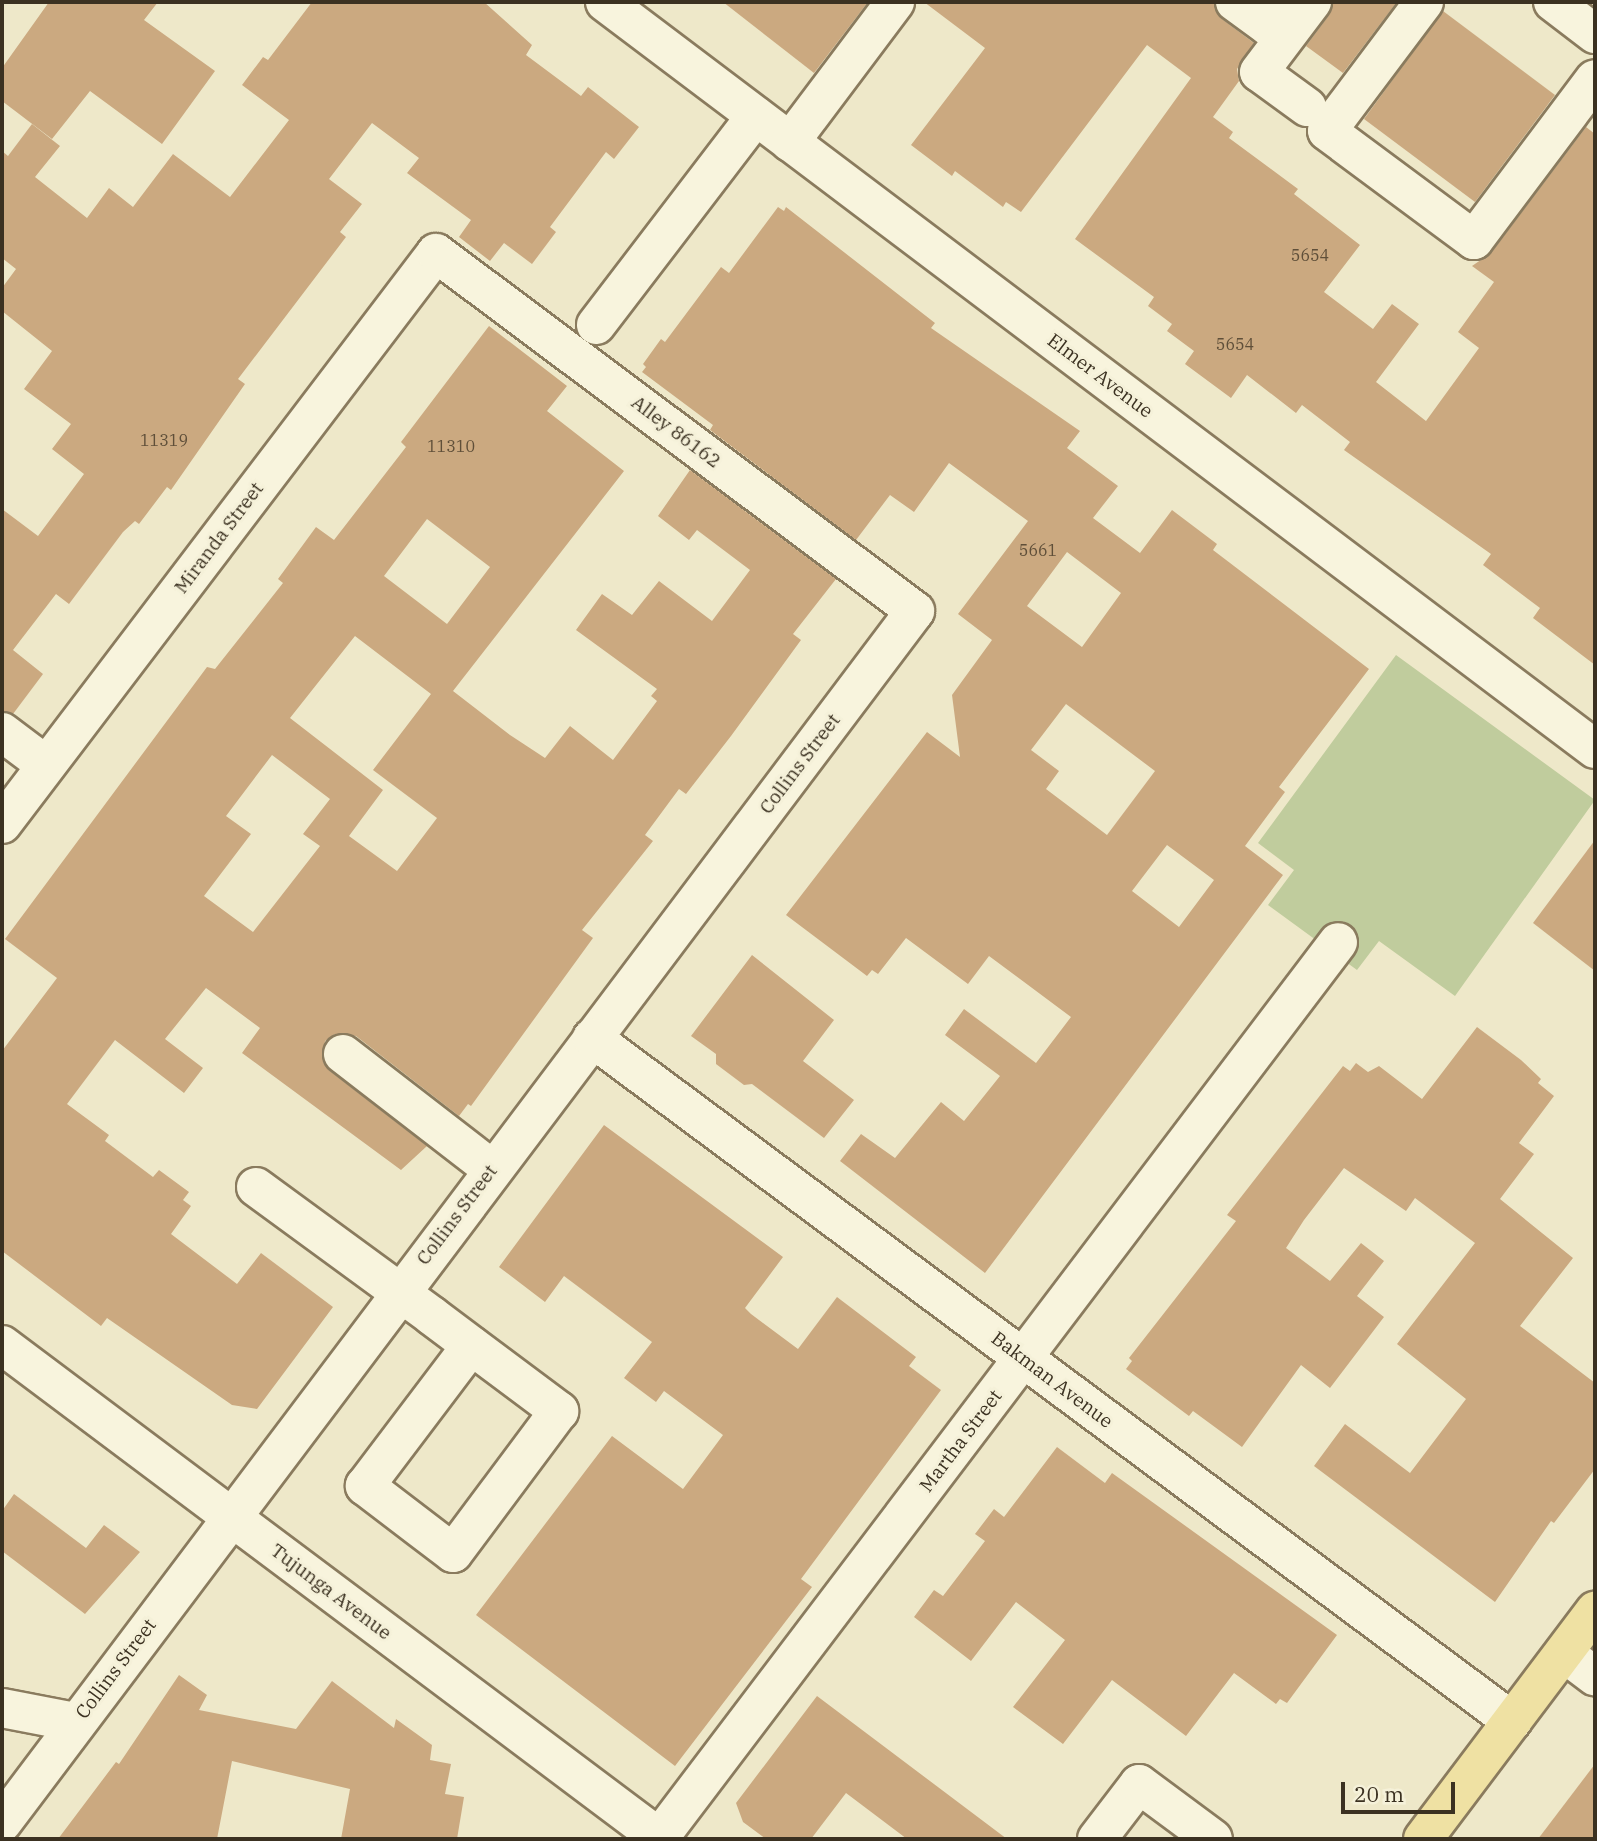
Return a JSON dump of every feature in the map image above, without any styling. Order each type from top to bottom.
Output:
[{"type":"main road","points":[[1423,1839],[1595,1611]]},
{"type":"street","name":"Elmer Avenue","points":[[605,2],[1595,749]]},
{"type":"street","points":[[790,142],[895,2]]},
{"type":"street","points":[[1235,2],[1268,26],[1287,2]]},
{"type":"street","points":[[1307,107],[1259,72],[1312,2]]},
{"type":"street","points":[[1424,2],[1327,131],[1474,240],[1595,79]]},
{"type":"street","points":[[1553,2],[1595,34]]},
{"type":"street","points":[[596,325],[756,116]]},
{"type":"street","name":"Alley 86162","points":[[436,253],[915,611]]},
{"type":"street","name":"Miranda Street","points":[[2,824],[436,253]]},
{"type":"street","name":"Collins Street","points":[[2,1822],[398,1291],[593,1038],[915,611]]},
{"type":"street","points":[[2,732],[46,765]]},
{"type":"street","name":"Martha Street","points":[[660,1838],[1338,942]]},
{"type":"street","name":"Bakman Avenue","points":[[593,1038],[1513,1721]]},
{"type":"street","points":[[343,1054],[492,1169]]},
{"type":"street","points":[[256,1187],[398,1291],[559,1412],[453,1553],[365,1486],[471,1346]]},
{"type":"street","name":"Tujunga Avenue","points":[[2,1345],[660,1838]]},
{"type":"street","points":[[1564,1653],[1595,1676]]},
{"type":"street","points":[[2,1708],[75,1722]]},
{"type":"street","points":[[1097,1839],[1139,1784],[1213,1839]]},
{"type":"green space","points":[[1396,655],[1595,800],[1455,996],[1379,941],[1357,970],[1268,905],[1294,870],[1258,843]]},
{"type":"building","points":[[49,2],[158,2],[144,20],[215,71],[162,144],[90,91],[52,139],[2,101],[2,68]]},
{"type":"building","points":[[312,2],[484,2],[532,45],[526,55],[581,96],[588,87],[639,127],[614,159],[606,152],[550,227],[556,232],[532,264],[504,243],[490,261],[459,237],[471,220],[407,173],[419,158],[372,123],[329,179],[362,204],[340,232],[346,237],[238,379],[245,384],[171,490],[167,487],[139,524],[135,521],[123,532],[69,604],[56,594],[13,650],[43,674],[13,714],[2,711],[2,509],[38,536],[84,474],[52,449],[71,424],[24,389],[52,351],[2,311],[2,288],[16,269],[2,258],[2,151],[8,156],[32,124],[60,146],[35,177],[87,218],[109,188],[133,207],[173,154],[230,197],[289,120],[242,85],[263,57],[268,60]]},
{"type":"building","points":[[723,2],[868,2],[814,73]]},
{"type":"building","points":[[924,2],[1213,2],[1222,19],[1254,43],[1237,69],[1239,81],[1213,117],[1233,132],[1229,138],[1298,189],[1294,194],[1360,245],[1324,292],[1373,329],[1392,304],[1419,324],[1376,382],[1426,421],[1479,348],[1458,332],[1494,282],[1472,266],[1491,253],[1586,127],[1595,134],[1595,665],[1533,618],[1540,608],[1483,565],[1491,554],[1344,450],[1350,442],[1302,405],[1296,413],[1247,375],[1231,398],[1185,364],[1194,351],[1167,331],[1172,324],[1148,306],[1154,297],[1075,239],[1191,78],[1147,45],[1021,212],[1006,202],[1003,207],[955,171],[952,176],[911,145],[985,48]]},
{"type":"building","points":[[1333,2],[1397,2],[1343,73],[1306,46],[1329,15]]},
{"type":"building","points":[[1443,11],[1555,95],[1475,202],[1364,119]]},
{"type":"building","points":[[778,207],[784,211],[786,207],[935,323],[931,328],[1080,431],[1067,448],[1118,486],[1093,518],[1140,553],[1172,510],[1217,544],[1213,550],[1369,669],[1279,787],[1285,792],[1245,846],[1283,875],[985,1273],[840,1161],[861,1134],[895,1158],[941,1102],[964,1121],[1000,1076],[945,1035],[964,1009],[1036,1063],[1071,1017],[989,956],[968,984],[906,938],[878,974],[872,970],[867,976],[786,915],[927,732],[960,757],[952,695],[992,640],[958,614],[1028,521],[949,463],[914,512],[890,495],[856,540],[710,430],[713,425],[642,372],[646,367],[643,364],[661,339],[665,342],[721,267],[729,273]],"holes":[[[1067,552],[1121,593],[1082,647],[1027,606]],[[1066,704],[1155,771],[1107,835],[1046,789],[1059,771],[1031,750]],[[1167,845],[1214,880],[1179,927],[1132,891]]]},
{"type":"building","points":[[489,326],[567,386],[547,411],[624,471],[453,691],[545,758],[570,726],[613,760],[657,701],[651,696],[657,689],[576,630],[602,594],[632,615],[659,581],[712,621],[750,570],[697,530],[689,540],[658,516],[690,470],[836,579],[793,634],[801,640],[731,736],[686,794],[679,789],[645,835],[653,841],[582,930],[593,938],[471,1106],[468,1104],[459,1116],[356,1036],[335,1034],[325,1041],[323,1062],[330,1071],[427,1146],[401,1170],[242,1053],[260,1028],[206,988],[165,1039],[203,1068],[184,1093],[115,1040],[67,1104],[109,1135],[105,1141],[153,1177],[159,1170],[189,1192],[183,1200],[191,1206],[171,1234],[237,1284],[261,1253],[333,1307],[257,1409],[232,1405],[107,1318],[101,1326],[2,1251],[2,1051],[57,978],[5,939],[207,667],[215,669],[283,583],[278,579],[316,527],[334,540],[406,447],[401,442]],"holes":[[[427,519],[490,567],[447,624],[384,576]],[[355,636],[431,694],[373,770],[437,818],[397,871],[349,836],[383,790],[290,718]],[[272,755],[330,799],[303,834],[320,846],[253,932],[204,896],[251,834],[226,816]]]},
{"type":"building","points":[[1595,840],[1595,971],[1533,923]]},
{"type":"building","points":[[752,955],[834,1020],[803,1061],[854,1100],[824,1138],[752,1084],[744,1085],[716,1064],[716,1054],[691,1036]]},
{"type":"building","points":[[1477,1027],[1521,1060],[1541,1079],[1538,1083],[1554,1096],[1519,1143],[1534,1154],[1500,1199],[1573,1258],[1520,1326],[1595,1383],[1595,1469],[1554,1523],[1551,1521],[1495,1602],[1314,1466],[1345,1424],[1410,1473],[1466,1399],[1397,1344],[1475,1243],[1415,1198],[1406,1211],[1344,1168],[1304,1220],[1286,1248],[1330,1281],[1361,1243],[1384,1261],[1357,1296],[1384,1317],[1330,1388],[1301,1365],[1242,1447],[1193,1411],[1189,1416],[1126,1369],[1132,1361],[1129,1358],[1236,1221],[1227,1215],[1343,1066],[1350,1071],[1356,1063],[1368,1072],[1379,1066],[1422,1099]]},
{"type":"building","points":[[604,1125],[783,1257],[745,1308],[751,1314],[798,1349],[837,1297],[916,1357],[909,1366],[941,1390],[801,1579],[812,1587],[675,1766],[476,1615],[612,1436],[683,1489],[723,1435],[664,1391],[656,1402],[624,1378],[652,1342],[564,1276],[545,1302],[499,1267]]},
{"type":"building","points":[[1057,1447],[1105,1483],[1112,1473],[1337,1635],[1287,1703],[1280,1699],[1276,1704],[1234,1673],[1186,1736],[1112,1680],[1063,1744],[1013,1707],[1065,1640],[1016,1602],[971,1661],[914,1617],[934,1590],[943,1596],[985,1541],[975,1534],[994,1509],[1004,1517]]},
{"type":"building","points":[[14,1494],[86,1548],[104,1525],[140,1552],[85,1614],[2,1551],[2,1511]]},
{"type":"building","points":[[179,1675],[207,1695],[199,1710],[296,1729],[332,1681],[394,1728],[396,1719],[432,1745],[430,1760],[451,1764],[445,1794],[464,1797],[457,1839],[341,1839],[350,1789],[232,1761],[217,1839],[58,1839],[116,1762],[119,1764]]},
{"type":"building","points":[[817,1696],[1007,1839],[907,1839],[846,1793],[811,1839],[766,1839],[743,1822],[736,1803]]},
{"type":"building","points":[[1595,1764],[1595,1839],[1538,1839]]}]
